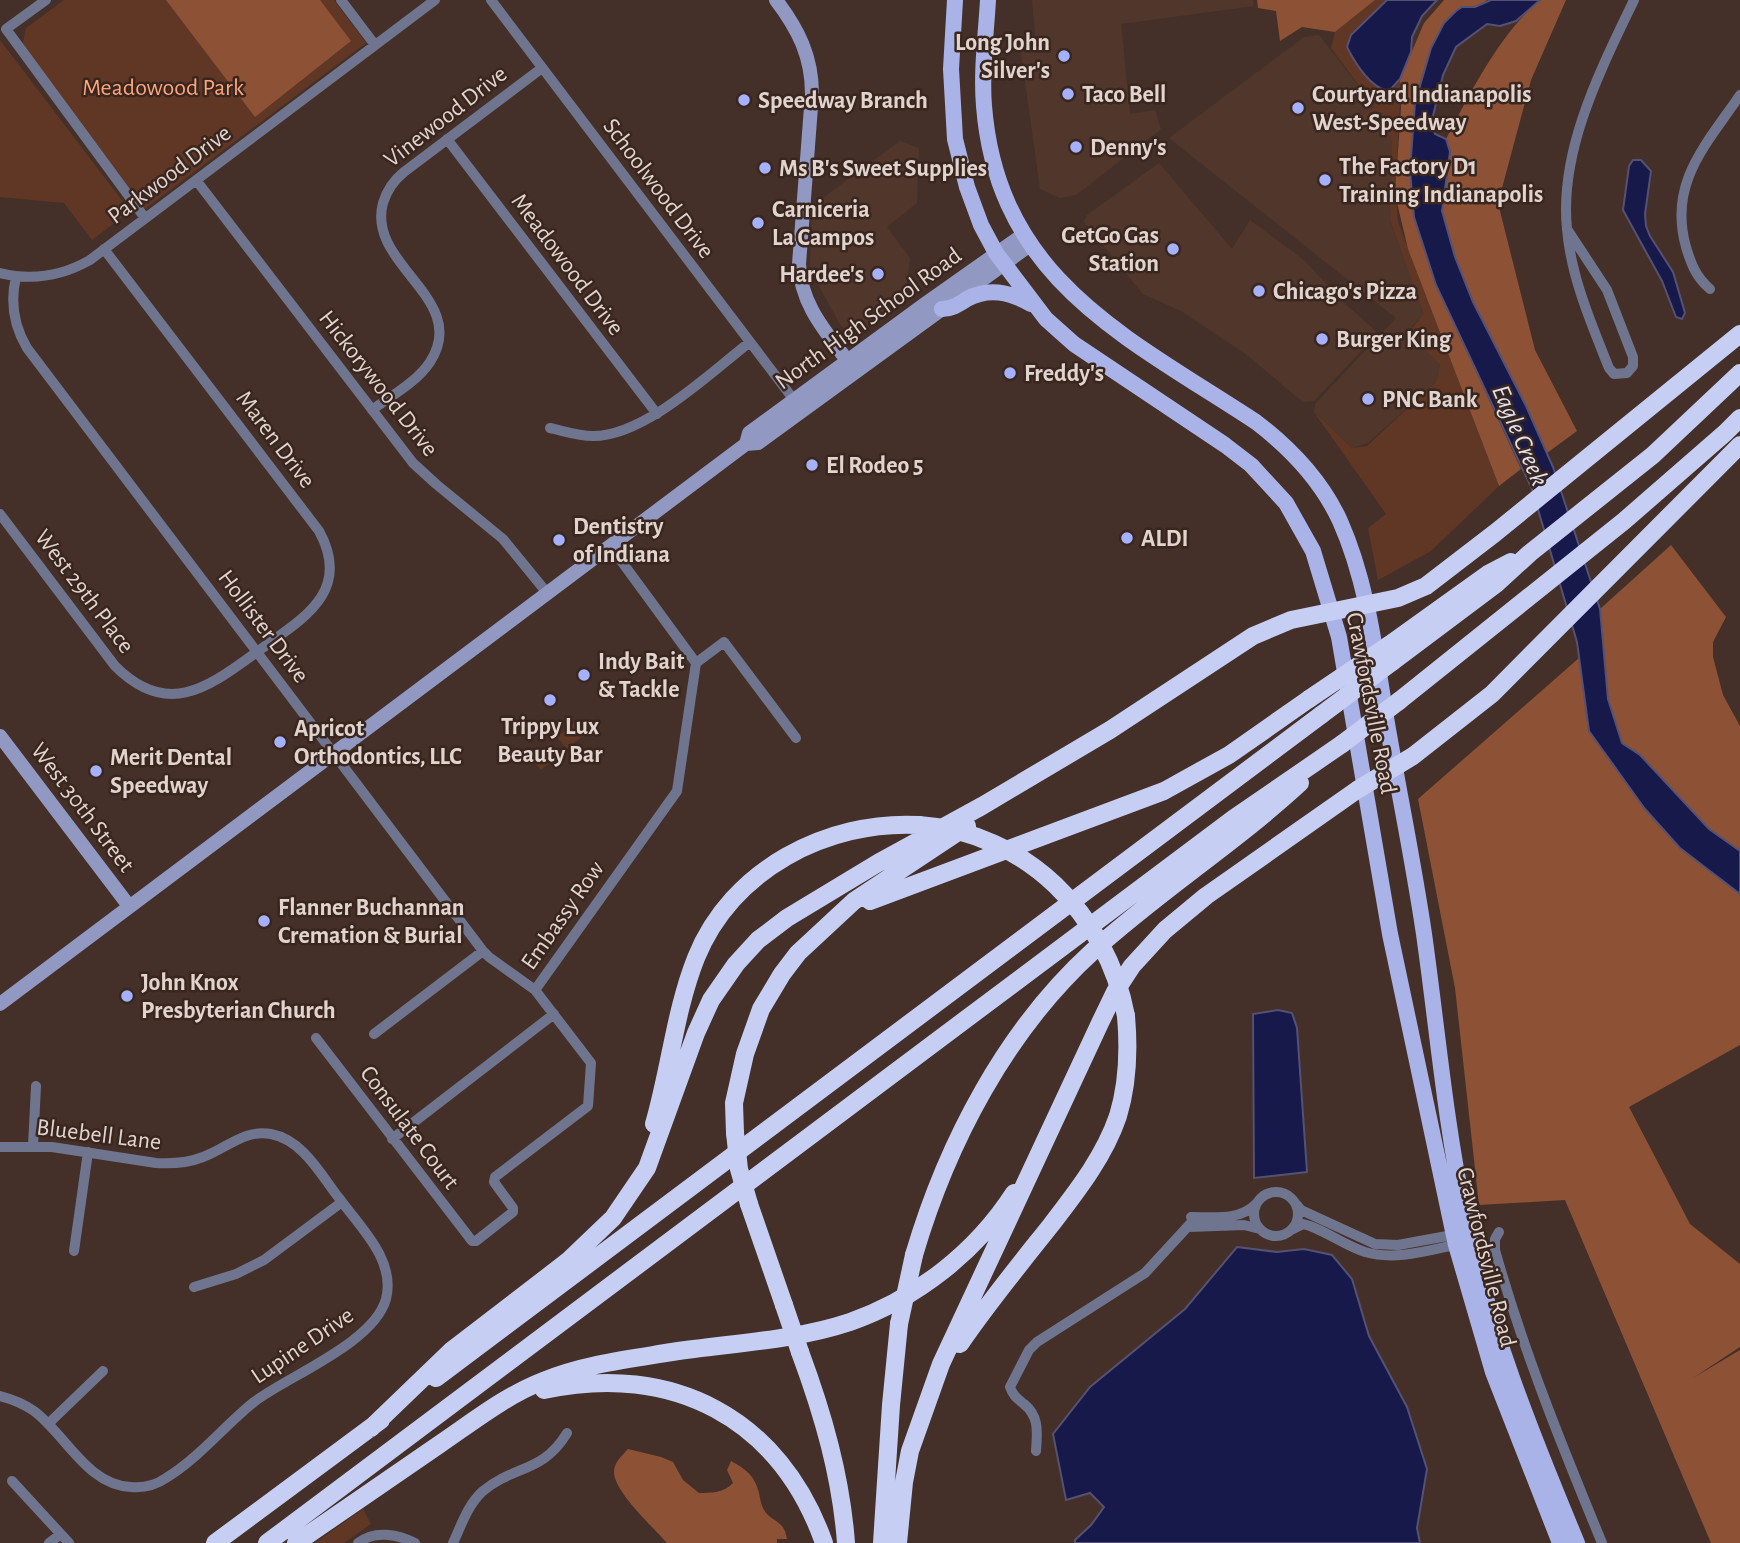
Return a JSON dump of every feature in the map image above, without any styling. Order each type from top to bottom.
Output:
[{"type":"highway","points":[[371,1428],[451,1350],[590,1242],[613,1218],[647,1168],[696,1033],[711,1000],[736,964],[758,940],[787,918],[878,863],[982,806],[1110,730],[1253,636],[1291,620],[1398,598],[1418,590],[1495,533],[1740,334]]},
{"type":"highway","points":[[833,922],[889,892],[1164,791],[1229,755],[1310,699],[1390,654],[1496,584],[1530,552],[1653,455],[1740,373]]},
{"type":"highway","points":[[267,1543],[1222,827],[1399,701],[1624,522],[1740,418]]},
{"type":"highway","points":[[898,1543],[907,1466],[924,1408],[942,1364],[1115,992],[1151,944],[1206,896],[1364,785],[1413,756],[1492,694],[1740,445]]},
{"type":"highway","points":[[215,1543],[1321,715],[1390,654]]},
{"type":"highway","points":[[846,1543],[833,1455],[814,1390],[739,1169],[734,1133],[734,1102],[741,1069],[761,1009],[798,953],[854,901],[1087,748],[1110,730]]},
{"type":"highway","points":[[882,1543],[899,1324],[914,1255],[928,1210],[966,1125],[1002,1062],[1047,1000],[1101,944],[1283,798],[1342,744]]},
{"type":"highway","points":[[637,1181],[656,1118],[688,980],[702,946],[720,915],[747,886],[769,868],[816,841],[841,833],[876,826],[919,825],[953,830],[986,840],[1024,860],[1057,885],[1079,909],[1102,945],[1117,981],[1126,1016],[1128,1050],[1124,1090],[1118,1114],[1103,1150],[1081,1185],[967,1333],[924,1408]]},
{"type":"highway","points":[[296,1543],[517,1393],[565,1373],[622,1359],[819,1330],[872,1314],[907,1295],[981,1236],[1012,1196],[1044,1142]]},
{"type":"highway","points":[[471,1423],[519,1398],[542,1390],[577,1384],[631,1383],[683,1395],[730,1418],[775,1456],[803,1493],[824,1543]]},
{"type":"main road","name":"Crawfordsville Road","points":[[955,0],[951,69],[955,139],[967,187],[981,225],[1000,258],[1038,309],[1080,349],[1225,445],[1263,475],[1286,503],[1304,532],[1320,570],[1339,637],[1391,934],[1493,1372],[1560,1543]]},
{"type":"main road","name":"Crawfordsville Road","points":[[988,0],[983,91],[987,129],[998,178],[1008,204],[1027,239],[1056,279],[1095,316],[1256,422],[1290,452],[1317,482],[1339,520],[1356,563],[1366,605],[1423,926],[1456,1169],[1462,1238],[1510,1373],[1577,1543]]},
{"type":"main road","points":[[942,309],[951,308],[980,293],[997,292],[1013,295],[1038,309]]},
{"type":"street","points":[[46,0],[6,29],[145,218]]},
{"type":"street","points":[[341,0],[375,45]]},
{"type":"street","name":"Parkwood Drive","points":[[16,277],[43,277],[83,264],[435,0]]},
{"type":"street","name":"Schoolwood Drive","points":[[491,0],[794,400]]},
{"type":"street","points":[[776,0],[802,41],[811,74],[813,94],[800,278],[814,316],[851,367]]},
{"type":"street","points":[[1567,229],[1607,290],[1633,357],[1633,366],[1627,373],[1615,374],[1609,368],[1585,309],[1571,258],[1567,229],[1566,197],[1573,153],[1599,75],[1634,0]]},
{"type":"street","name":"Vinewood Drive","points":[[372,410],[419,374],[429,363],[436,349],[439,330],[433,307],[388,244],[383,231],[382,215],[387,193],[396,179],[542,68]]},
{"type":"street","points":[[1710,289],[1699,278],[1691,264],[1681,227],[1681,196],[1693,164],[1740,95]]},
{"type":"street","name":"Meadowood Drive","points":[[447,139],[657,414]]},
{"type":"street","name":"Hickorywood Drive","points":[[196,180],[413,463],[494,530],[516,552],[548,594]]},
{"type":"street","name":"North High School Road","points":[[0,1004],[747,444],[758,443],[851,367],[1027,239]]},
{"type":"street","name":"Maren Drive","points":[[104,249],[324,541],[330,571],[319,603],[309,614],[257,652]]},
{"type":"street","name":"North High School Road","points":[[747,444],[749,433],[794,400],[942,309],[1000,258]]},
{"type":"street","points":[[0,273],[16,277]]},
{"type":"street","name":"Hollister Drive","points":[[16,277],[13,292],[15,318],[27,348],[483,951],[535,990]]},
{"type":"street","points":[[550,428],[577,435],[605,435],[628,429],[657,414],[750,342]]},
{"type":"street","name":"West 29th Place","points":[[0,514],[115,666],[136,684],[161,692],[191,691],[216,681],[257,652]]},
{"type":"street","points":[[611,547],[696,663],[724,642],[796,738]]},
{"type":"street","name":"Embassy Row","points":[[472,1241],[476,1241],[513,1212],[513,1208],[494,1182],[495,1177],[588,1106],[591,1063],[535,990],[677,790],[696,663]]},
{"type":"street","name":"West 30th Street","points":[[0,737],[130,906]]},
{"type":"street","points":[[374,1034],[483,951]]},
{"type":"street","points":[[393,1139],[554,1014]]},
{"type":"street","name":"Consulate Court","points":[[316,1038],[472,1241]]},
{"type":"street","points":[[33,1146],[36,1086]]},
{"type":"street","name":"Bluebell Lane","points":[[0,1147],[33,1146],[156,1163],[180,1163],[206,1156],[243,1136],[271,1134]]},
{"type":"street","name":"Lupine Drive","points":[[48,1424],[99,1477],[113,1484],[129,1487],[149,1486],[168,1478],[256,1401],[319,1364],[375,1319],[386,1298],[387,1272],[378,1251],[297,1146],[283,1137],[271,1134]]},
{"type":"street","points":[[74,1251],[88,1152]]},
{"type":"street","points":[[1036,1451],[1037,1430],[1034,1415],[1014,1395],[1010,1387],[1029,1350],[1037,1342],[1145,1273],[1190,1222],[1238,1216],[1265,1195],[1277,1192],[1288,1195],[1301,1210],[1375,1244],[1398,1245],[1462,1238]]},
{"type":"street","points":[[194,1287],[236,1274],[264,1260],[342,1202]]},
{"type":"street","points":[[1256,1203],[1254,1218],[1260,1229]]},
{"type":"street","points":[[1293,1228],[1298,1218],[1297,1205]]},
{"type":"street","points":[[1190,1222],[1244,1225],[1277,1236],[1303,1224],[1359,1250],[1376,1254],[1397,1255],[1462,1238]]},
{"type":"street","name":"Crawfordsville Road","points":[[1499,1232],[1494,1238],[1495,1250],[1518,1326],[1552,1420],[1602,1543]]},
{"type":"street","points":[[0,1396],[25,1406],[48,1424],[103,1371]]},
{"type":"street","points":[[453,1543],[480,1494],[543,1461],[557,1450],[567,1433]]},
{"type":"street","points":[[12,1481],[69,1543]]},
{"type":"street","points":[[50,1543],[61,1534]]},
{"type":"street","points":[[358,1543],[371,1536],[395,1535],[415,1543]]},
{"type":"shaded area","points":[[166,0],[320,0],[351,41],[255,117]]},
{"type":"shaded area","points":[[1032,0],[1253,0],[1254,6],[1121,24],[1130,114],[1155,110],[1161,129],[1076,195],[1060,198],[1040,189],[1021,53],[1036,43]]},
{"type":"shaded area","points":[[1257,0],[1375,0],[1335,32],[1302,27],[1280,41],[1276,11],[1258,8]]},
{"type":"shaded area","points":[[1444,0],[1487,0],[1438,36],[1414,217],[1436,285],[1521,469],[1499,486],[1408,249],[1395,194],[1401,108],[1400,79],[1424,23]]},
{"type":"shaded area","points":[[1539,0],[1566,0],[1531,80],[1498,203],[1535,350],[1577,431],[1547,453],[1483,324],[1455,257],[1442,211],[1450,152],[1446,139],[1498,48]]},
{"type":"shaded area","points":[[1319,35],[1375,107],[1355,123],[1358,126],[1368,122],[1379,123],[1385,127],[1392,141],[1390,221],[1425,314],[1412,326],[1410,335],[1440,365],[1436,382],[1368,443],[1352,448],[1314,412],[1315,404],[1396,318],[1169,138],[1304,37]]},
{"type":"shaded area","points":[[900,141],[919,148],[917,203],[887,227],[910,258],[907,282],[887,306],[891,311],[855,336],[841,326],[810,270],[812,206]]},
{"type":"shaded area","points":[[1159,163],[1232,249],[1250,220],[1304,260],[1342,301],[1378,333],[1314,401],[1304,402],[1247,355],[1181,311],[1143,294],[1084,222],[1087,215]]},
{"type":"shaded area","points":[[1671,545],[1726,617],[1713,642],[1713,657],[1723,695],[1740,726],[1740,851],[1709,829],[1640,755],[1622,744],[1608,699],[1600,609]]},
{"type":"shaded area","points":[[1579,658],[1589,732],[1740,893],[1740,1045],[1629,1107],[1690,1224],[1740,1264],[1740,1347],[1693,1378],[1740,1350],[1740,1543],[1711,1543],[1565,1200],[1479,1205],[1455,988],[1418,799]]},
{"type":"shaded area","points":[[628,1449],[673,1462],[683,1480],[699,1493],[717,1492],[733,1483],[727,1470],[731,1461],[752,1478],[764,1510],[781,1524],[787,1539],[777,1539],[777,1543],[667,1543],[627,1499],[616,1480],[615,1465]]},
{"type":"green space","name":"Meadowood Park","points":[[64,0],[334,0],[366,43],[145,209],[22,47],[26,28]]},
{"type":"green space","points":[[1375,0],[1387,0],[1351,35],[1396,85],[1400,79],[1396,187],[1398,222],[1499,486],[1431,551],[1378,580],[1368,528],[1386,514],[1314,412],[1352,448],[1367,446],[1436,382],[1440,365],[1410,335],[1412,328],[1424,314],[1390,220],[1392,141],[1385,127],[1379,124],[1368,122],[1358,125],[1354,122],[1375,107],[1331,48],[1335,32]]},
{"type":"green space","points":[[0,40],[130,211],[92,240],[64,203],[0,197]]},
{"type":"green space","points":[[575,722],[585,734],[567,749],[557,737]]},
{"type":"green space","points":[[550,743],[560,754],[541,770],[532,760]]},
{"type":"green space","points":[[363,1509],[371,1524],[344,1543],[315,1543]]},
{"type":"water","points":[[1387,0],[1437,0],[1422,16],[1412,37],[1411,52],[1400,79],[1389,91],[1376,86],[1370,80],[1347,47],[1351,35]]},
{"type":"water","name":"Eagle Creek","points":[[1491,0],[1540,0],[1516,21],[1500,26],[1487,24],[1456,47],[1443,75],[1431,124],[1435,134],[1446,139],[1450,152],[1442,211],[1455,257],[1473,302],[1526,406],[1553,467],[1600,609],[1608,699],[1622,743],[1640,755],[1709,829],[1740,851],[1740,894],[1680,848],[1645,809],[1589,731],[1577,642],[1532,489],[1436,285],[1414,217],[1410,170],[1415,103],[1431,48],[1444,23],[1456,11]]},
{"type":"water","points":[[1633,160],[1641,160],[1651,171],[1646,226],[1673,272],[1685,313],[1682,319],[1676,317],[1662,281],[1623,210],[1629,166]]},
{"type":"water","points":[[1278,1010],[1292,1013],[1297,1028],[1307,1172],[1254,1178],[1253,1014]]},
{"type":"water","points":[[1237,1247],[1277,1252],[1304,1249],[1332,1255],[1352,1279],[1369,1336],[1407,1407],[1427,1469],[1417,1528],[1420,1543],[1075,1543],[1104,1507],[1090,1493],[1066,1500],[1053,1434],[1090,1387],[1185,1309]]},
{"type":"place","name":"Long John Silver's","points":[[1064,56]]},
{"type":"place","name":"Taco Bell","points":[[1068,94]]},
{"type":"place","name":"Speedway Branch","points":[[744,100]]},
{"type":"place","name":"Courtyard Indianapolis West-Speedway","points":[[1298,108]]},
{"type":"place","name":"Denny's","points":[[1076,147]]},
{"type":"place","name":"Ms B's Sweet Supplies","points":[[765,168]]},
{"type":"place","name":"The Factory D1 Training Indianapolis","points":[[1325,180]]},
{"type":"place","name":"Carniceria La Campos","points":[[758,223]]},
{"type":"place","name":"GetGo Gas Station","points":[[1173,249]]},
{"type":"place","name":"Hardee's","points":[[878,274]]},
{"type":"place","name":"Chicago's Pizza","points":[[1259,291]]},
{"type":"place","name":"Burger King","points":[[1322,339]]},
{"type":"place","name":"Freddy's","points":[[1010,373]]},
{"type":"place","name":"PNC Bank","points":[[1368,399]]},
{"type":"place","name":"El Rodeo 5","points":[[812,465]]},
{"type":"place","name":"ALDI","points":[[1127,538]]},
{"type":"place","name":"Dentistry of Indiana","points":[[559,540]]},
{"type":"place","name":"Indy Bait & Tackle","points":[[584,675]]},
{"type":"place","name":"Trippy Lux Beauty Bar","points":[[550,700]]},
{"type":"place","name":"Apricot Orthodontics, LLC","points":[[280,742]]},
{"type":"place","name":"Merit Dental Speedway","points":[[96,771]]},
{"type":"place","name":"Flanner Buchannan Cremation & Burial","points":[[264,921]]},
{"type":"place","name":"John Knox Presbyterian Church","points":[[127,996]]}]
